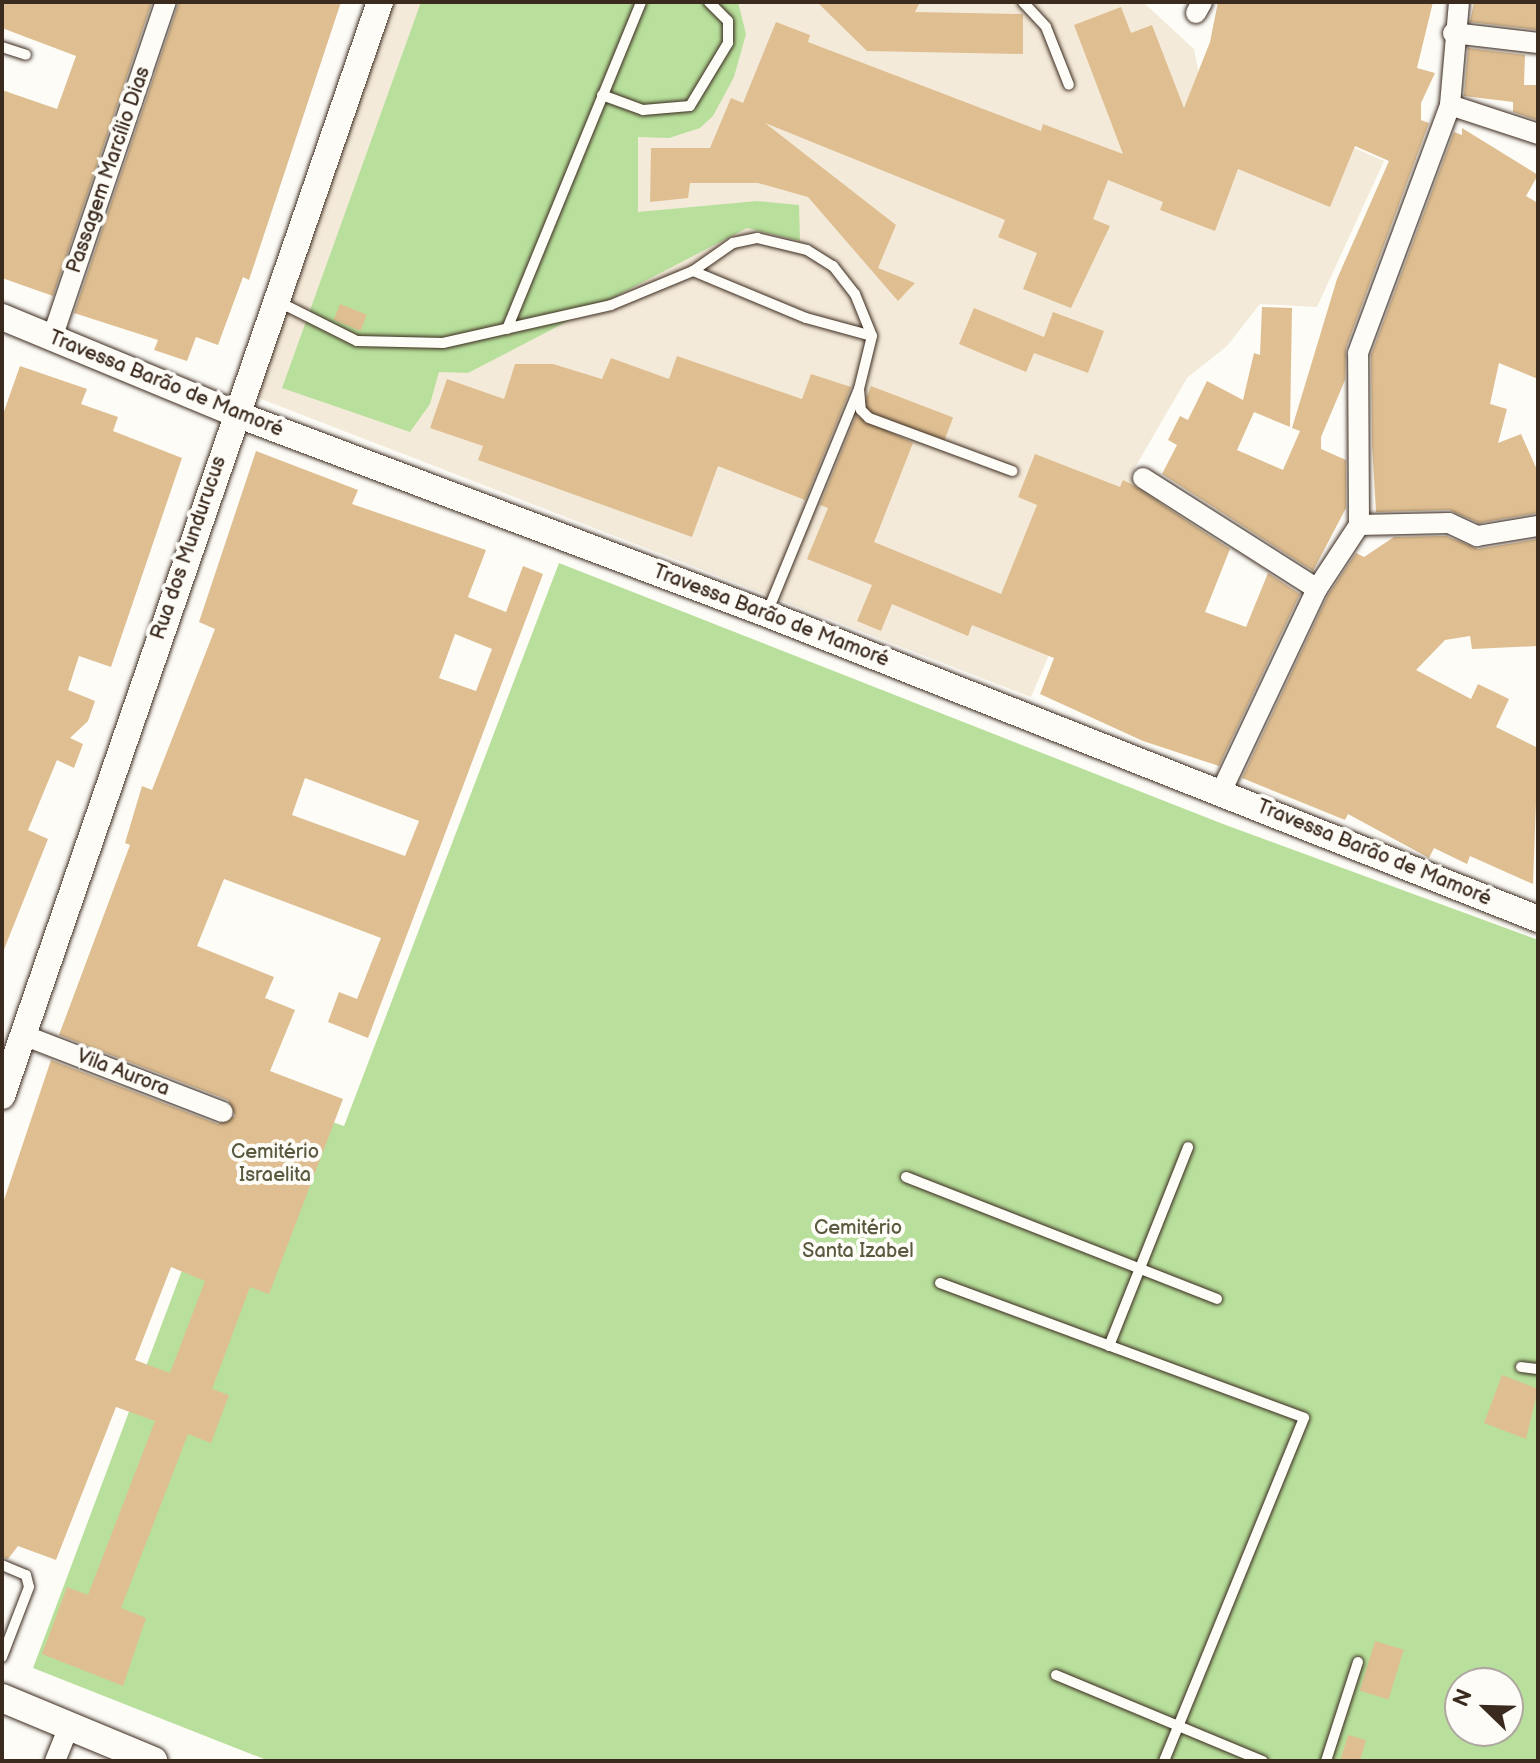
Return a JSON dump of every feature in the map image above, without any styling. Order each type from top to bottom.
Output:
[{"type":"main road","points":[[2,1698],[153,1761]]},
{"type":"street","name":"Passagem Marcílio Dias","points":[[52,338],[166,2]]},
{"type":"street","name":"Rua dos Mundurucus","points":[[2,1096],[380,2]]},
{"type":"street","points":[[1221,792],[1317,589],[1359,525],[1358,353],[1450,105],[1453,33],[1459,2]]},
{"type":"street","points":[[1453,33],[1538,43]]},
{"type":"street","points":[[1450,105],[1538,134]]},
{"type":"street","name":"Travessa Barão de Mamoré","points":[[2,317],[236,414],[767,614],[1538,919]]},
{"type":"street","points":[[1143,478],[1317,589]]},
{"type":"street","points":[[1359,525],[1449,523],[1477,536],[1538,526]]},
{"type":"street","name":"Vila Aurora","points":[[23,1035],[223,1112]]},
{"type":"street","points":[[55,1761],[69,1727]]},
{"type":"lane","points":[[507,329],[641,2]]},
{"type":"lane","points":[[602,95],[643,110],[690,106],[728,43],[728,21],[709,2]]},
{"type":"lane","points":[[1023,2],[1046,27],[1069,85]]},
{"type":"lane","points":[[2,47],[26,55]]},
{"type":"lane","points":[[277,301],[357,341],[443,343],[611,305],[693,271],[733,243],[757,238],[807,250],[833,266],[855,294],[872,336],[859,389],[767,614]]},
{"type":"lane","points":[[693,271],[806,318],[872,336]]},
{"type":"lane","points":[[859,389],[861,410],[869,418],[1012,471]]},
{"type":"lane","points":[[1109,1346],[1188,1147]]},
{"type":"lane","points":[[906,1177],[1217,1299]]},
{"type":"lane","points":[[940,1283],[1304,1418],[1164,1761]]},
{"type":"lane","points":[[1521,1367],[1538,1369]]},
{"type":"lane","points":[[2,1565],[26,1575],[29,1587],[2,1657]]},
{"type":"lane","points":[[1326,1761],[1358,1662]]},
{"type":"lane","points":[[1056,1675],[1263,1761]]},
{"type":"shaded area","points":[[380,2],[1143,2],[1194,49],[1200,80],[1384,161],[1317,307],[1260,304],[1227,346],[1187,378],[1130,476],[1162,496],[1128,585],[1086,569],[1031,697],[243,392]]},
{"type":"green space","points":[[421,2],[738,2],[746,34],[734,77],[713,116],[700,128],[669,138],[638,137],[638,212],[757,201],[799,205],[800,241],[747,228],[468,373],[439,372],[430,404],[410,432],[282,388]]},
{"type":"green space","name":"Cemitério Santa Izabel","points":[[559,563],[1223,824],[1538,940],[1538,1761],[269,1761],[33,1668],[248,1094],[344,1126]]},
{"type":"building","points":[[2,2],[152,2],[53,296],[2,278],[2,90],[57,109],[76,56],[2,28]]},
{"type":"building","points":[[179,2],[341,2],[249,280],[243,277],[218,345],[196,337],[187,361],[154,350],[158,340],[74,313]]},
{"type":"building","points":[[817,2],[920,2],[915,12],[1023,14],[1023,54],[867,51]]},
{"type":"building","points":[[1218,2],[1433,2],[1417,68],[1435,73],[1421,103],[1421,120],[1429,123],[1346,348],[1345,380],[1321,437],[1321,449],[1346,460],[1346,508],[1313,571],[1162,474],[1177,445],[1168,440],[1180,416],[1188,420],[1207,381],[1243,400],[1254,353],[1260,355],[1262,307],[1292,308],[1290,427],[1254,412],[1237,450],[1283,470],[1300,431],[1292,428],[1337,279],[1389,161],[1355,146],[1330,207],[1238,169],[1215,231],[1160,210],[1163,202],[1108,180],[1093,219],[1110,226],[1071,308],[1023,289],[1037,253],[998,237],[1005,220],[765,123],[896,225],[878,268],[915,283],[898,301],[808,197],[758,183],[690,183],[688,198],[650,202],[651,148],[710,148],[731,98],[743,103],[776,22],[810,35],[808,42],[1041,131],[1043,124],[1123,154],[1074,25],[1121,7],[1131,33],[1152,25],[1184,108],[1210,42]]},
{"type":"building","points":[[1474,2],[1538,2],[1538,30],[1470,22]]},
{"type":"building","points":[[1468,48],[1525,55],[1524,85],[1536,85],[1537,120],[1513,112],[1513,102],[1464,96]]},
{"type":"building","points":[[1462,128],[1538,175],[1526,196],[1538,203],[1538,379],[1499,363],[1490,404],[1507,409],[1498,443],[1521,434],[1538,472],[1538,513],[1479,523],[1449,510],[1376,512],[1372,445],[1371,355],[1454,132],[1462,135]]},
{"type":"building","points":[[340,304],[367,315],[361,331],[334,320]]},
{"type":"building","points":[[974,308],[1044,337],[1053,312],[1104,331],[1088,373],[1034,353],[1026,372],[959,344]]},
{"type":"building","points":[[677,356],[802,399],[811,374],[851,387],[805,500],[718,466],[692,537],[478,460],[483,446],[430,428],[447,379],[504,399],[515,364],[553,364],[602,379],[611,358],[669,379]]},
{"type":"building","points":[[20,366],[87,389],[81,404],[118,417],[113,431],[182,458],[111,667],[79,656],[68,690],[95,701],[88,721],[70,738],[83,744],[74,768],[57,760],[28,830],[48,839],[3,952],[2,417]]},
{"type":"building","points":[[871,386],[953,418],[944,441],[862,409]]},
{"type":"building","points":[[856,416],[913,443],[874,542],[1001,594],[1037,505],[1018,497],[1035,454],[1120,487],[1123,480],[1230,549],[1205,612],[1246,627],[1268,573],[1300,594],[1219,766],[1143,741],[1040,694],[1054,658],[972,625],[968,636],[892,604],[881,631],[857,621],[872,585],[807,559],[828,508],[820,505]]},
{"type":"building","points":[[256,451],[358,490],[352,504],[486,550],[468,597],[506,612],[523,566],[543,574],[368,1038],[328,1022],[339,992],[357,999],[381,938],[224,879],[197,946],[274,977],[265,998],[295,1010],[270,1071],[343,1099],[269,1294],[250,1287],[212,1389],[229,1395],[211,1443],[188,1434],[121,1608],[146,1618],[123,1686],[42,1654],[67,1587],[88,1595],[155,1421],[116,1407],[56,1560],[18,1546],[8,1559],[2,1557],[2,1206],[51,1060],[218,1124],[235,1116],[228,1100],[59,1035],[130,845],[125,843],[142,786],[152,790],[215,629],[199,622]],"holes":[[[455,634],[492,649],[476,691],[439,678]],[[305,778],[419,821],[405,856],[292,815]],[[171,1267],[205,1281],[170,1373],[135,1360]]]},
{"type":"building","points":[[1446,536],[1478,549],[1538,539],[1538,646],[1472,649],[1470,636],[1445,640],[1416,670],[1471,699],[1478,684],[1509,699],[1496,727],[1538,748],[1533,884],[1470,856],[1467,864],[1434,848],[1429,858],[1348,814],[1345,820],[1242,778],[1328,595],[1356,553],[1364,557],[1394,537]]},
{"type":"building","points":[[1502,1375],[1538,1389],[1526,1439],[1484,1423]]},
{"type":"building","points":[[1375,1641],[1404,1650],[1388,1699],[1360,1691]]},
{"type":"building","points":[[1348,1735],[1366,1740],[1360,1761],[1340,1761]]},
{"type":"park label","name":"Cemitério Israelita","points":[[275,1164]]}]
